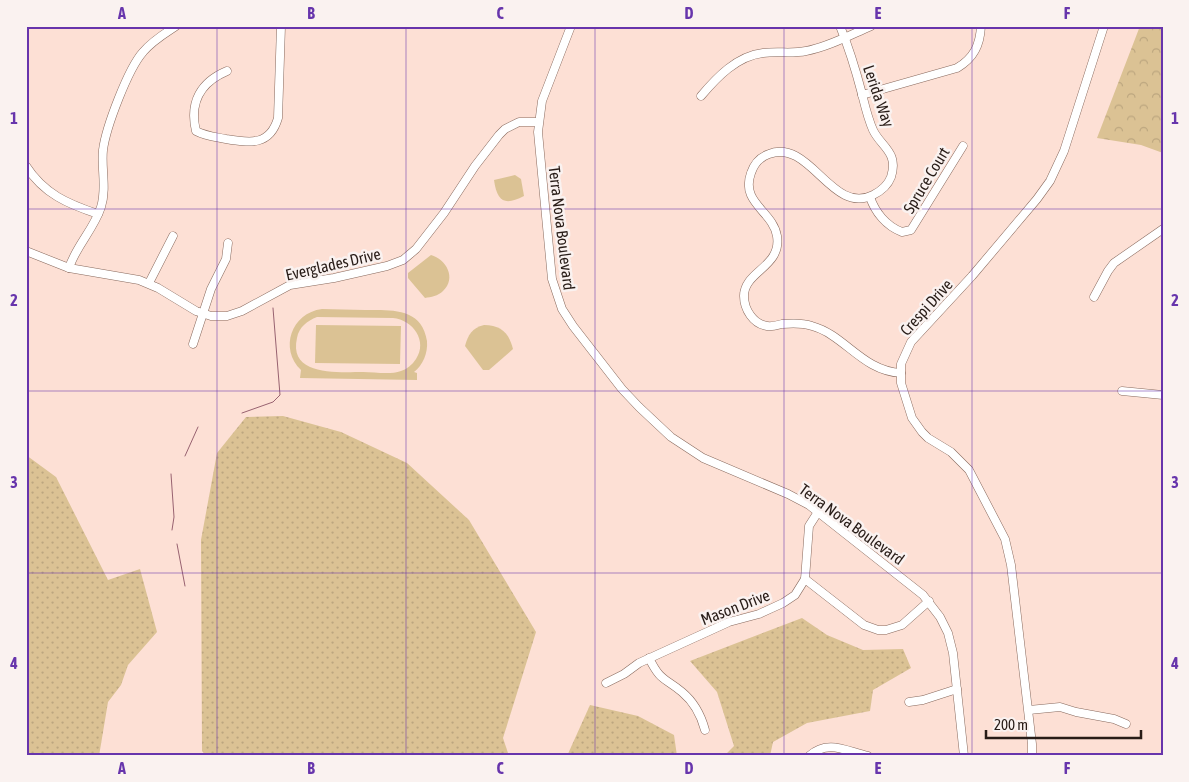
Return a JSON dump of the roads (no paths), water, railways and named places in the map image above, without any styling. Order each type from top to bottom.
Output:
[{"type":"street","points":[[69,268],[98,214],[104,190],[102,158],[105,140],[127,78],[136,61],[148,46],[176,26]]},
{"type":"street","points":[[227,71],[214,77],[202,88],[197,98],[195,110],[194,123],[196,131],[203,135],[242,141],[254,142],[263,139],[274,130],[278,118],[281,26]]},
{"type":"street","name":"Terra Nova Boulevard","points":[[571,26],[546,90],[538,122],[538,148],[552,280],[558,300],[572,326],[630,398],[662,429],[682,445],[714,464],[788,494],[818,512],[929,601],[940,616],[948,633],[957,689],[964,756]]},
{"type":"street","name":"Lerida Way","points":[[840,26],[872,129],[888,148],[892,165],[888,184],[870,197]]},
{"type":"street","points":[[702,96],[720,74],[754,55],[771,52],[799,53],[818,48],[871,26]]},
{"type":"street","points":[[862,95],[957,68],[968,60],[977,48],[981,26]]},
{"type":"street","name":"Crespi Drive","points":[[1032,756],[1011,565],[1005,539],[969,470],[958,457],[928,438],[917,425],[906,400],[900,373],[904,356],[911,342],[972,276],[1050,181],[1064,150],[1104,26]]},
{"type":"street","name":"Everglades Drive","points":[[26,251],[69,268],[128,278],[149,284],[202,314],[218,317],[234,314],[290,285],[334,278],[387,266],[403,260],[416,249],[498,135],[519,122],[538,122]]},
{"type":"street","name":"Spruce Court","points":[[870,197],[875,211],[894,228],[902,232],[911,230],[963,146]]},
{"type":"street","points":[[870,197],[856,198],[842,194],[802,160],[788,152],[772,152],[759,160],[751,173],[750,193],[756,205],[774,228],[777,236],[776,249],[769,262],[746,285],[745,302],[752,317],[762,325],[790,324],[812,326],[825,331],[882,371],[900,373]]},
{"type":"street","points":[[26,166],[36,180],[51,194],[68,203],[98,214]]},
{"type":"street","points":[[1094,297],[1108,270],[1114,263],[1163,229]]},
{"type":"street","points":[[149,284],[173,236]]},
{"type":"street","points":[[194,344],[214,281],[226,259],[228,243]]},
{"type":"street","points":[[1122,391],[1163,395]]},
{"type":"street","points":[[818,512],[811,522],[808,531],[805,578],[864,625],[878,630],[886,630],[902,625],[929,601]]},
{"type":"street","name":"Mason Drive","points":[[606,683],[649,658],[729,622],[753,616],[783,603],[795,595],[805,578]]},
{"type":"street","points":[[649,658],[658,675],[685,694],[696,708],[705,730]]},
{"type":"street","points":[[909,702],[957,689]]},
{"type":"street","points":[[1028,710],[1060,707],[1076,712],[1114,718],[1126,724]]},
{"type":"street","points":[[809,756],[821,748],[837,746],[868,756]]},
{"type":"waterway","points":[[242,413],[273,402],[280,395],[273,308]]},
{"type":"waterway","points":[[185,456],[198,427]]},
{"type":"waterway","points":[[171,474],[174,517],[172,530]]},
{"type":"waterway","points":[[177,544],[185,586]]}]
